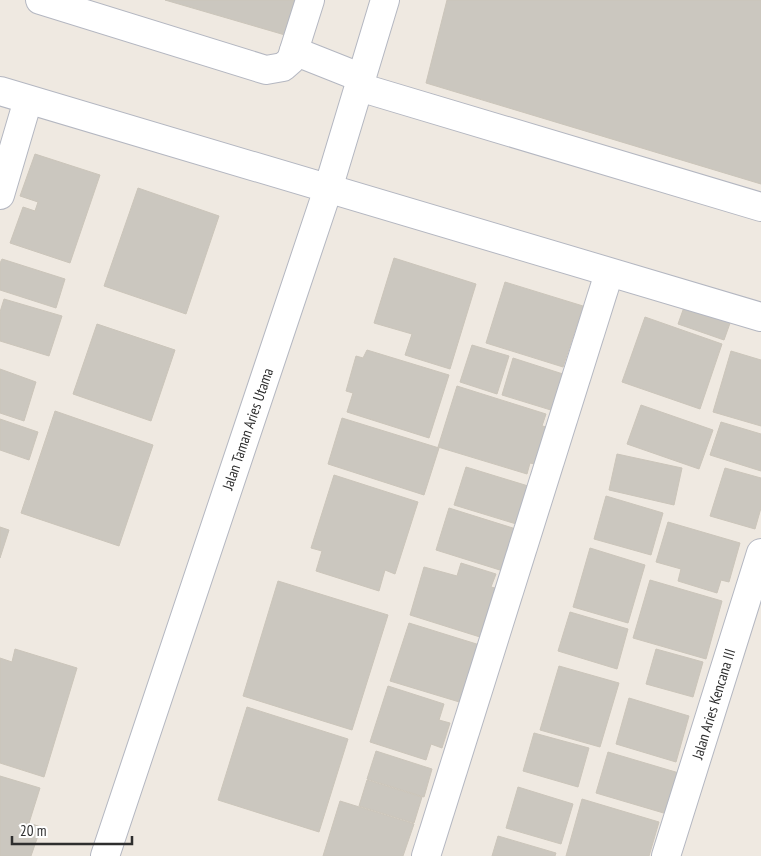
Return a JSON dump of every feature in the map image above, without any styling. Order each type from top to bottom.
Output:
[{"type":"street","points":[[40,0],[266,70],[283,67],[291,60],[310,0]]},
{"type":"street","name":"Jalan Taman Aries Utama","points":[[105,856],[328,190],[386,0]]},
{"type":"street","points":[[294,51],[360,83],[761,207]]},
{"type":"street","points":[[0,91],[328,190],[761,317]]},
{"type":"street","points":[[0,195],[28,100]]},
{"type":"street","points":[[426,856],[609,272]]},
{"type":"street","name":"Jalan Aries Kencana III","points":[[666,856],[761,553]]},
{"type":"building","points":[[165,0],[295,0],[285,35]]},
{"type":"building","points":[[447,0],[761,0],[761,184],[426,83]]},
{"type":"building","points":[[35,154],[100,175],[70,263],[10,243],[23,207],[35,211],[38,202],[20,196]]},
{"type":"building","points":[[138,188],[219,216],[186,314],[104,286]]},
{"type":"building","points":[[394,258],[476,284],[450,369],[405,355],[412,334],[374,323]]},
{"type":"building","points":[[2,259],[65,279],[56,308],[0,290],[0,263]]},
{"type":"building","points":[[505,282],[583,306],[563,367],[486,343]]},
{"type":"building","points":[[688,296],[734,312],[724,340],[678,324]]},
{"type":"building","points":[[4,299],[62,316],[49,356],[0,341],[0,312]]},
{"type":"building","points":[[645,317],[722,344],[700,409],[622,382]]},
{"type":"building","points":[[97,324],[175,350],[151,421],[73,394]]},
{"type":"building","points":[[472,345],[509,356],[497,394],[460,382]]},
{"type":"building","points":[[367,350],[449,375],[429,438],[347,412],[353,393],[346,391],[356,356],[363,358]]},
{"type":"building","points":[[731,351],[761,360],[761,426],[713,412]]},
{"type":"building","points":[[513,358],[566,375],[554,411],[502,395]]},
{"type":"building","points":[[0,369],[36,382],[24,421],[0,413]]},
{"type":"building","points":[[457,386],[546,414],[542,426],[551,428],[539,465],[530,463],[527,474],[438,447]]},
{"type":"building","points":[[641,405],[713,430],[699,469],[627,444]]},
{"type":"building","points":[[55,411],[153,445],[119,546],[21,513]]},
{"type":"building","points":[[342,418],[439,448],[424,495],[328,464]]},
{"type":"building","points":[[0,419],[38,432],[29,460],[0,450]]},
{"type":"building","points":[[721,422],[761,434],[761,471],[710,455]]},
{"type":"building","points":[[617,454],[682,468],[674,505],[609,490]]},
{"type":"building","points":[[466,467],[538,489],[526,527],[454,505]]},
{"type":"building","points":[[725,468],[761,478],[761,508],[755,529],[710,516]]},
{"type":"building","points":[[334,475],[418,502],[395,574],[385,570],[379,591],[316,571],[322,551],[311,548]]},
{"type":"building","points":[[606,496],[663,513],[651,555],[594,539]]},
{"type":"building","points":[[449,508],[516,529],[503,571],[436,550]]},
{"type":"building","points":[[668,522],[740,543],[729,582],[721,580],[717,593],[678,581],[681,569],[656,562]]},
{"type":"building","points":[[0,527],[9,530],[0,558]]},
{"type":"building","points":[[590,548],[645,565],[628,623],[573,607]]},
{"type":"building","points":[[461,563],[496,574],[491,587],[495,588],[480,637],[410,615],[424,567],[457,576]]},
{"type":"building","points":[[650,580],[722,601],[706,659],[633,638]]},
{"type":"building","points":[[278,581],[388,615],[352,730],[243,696]]},
{"type":"building","points":[[570,612],[628,629],[617,669],[558,651]]},
{"type":"building","points":[[409,623],[483,646],[466,704],[390,681]]},
{"type":"building","points":[[15,649],[77,668],[44,777],[0,763],[0,658],[12,662]]},
{"type":"building","points":[[656,649],[703,662],[693,697],[646,684]]},
{"type":"building","points":[[559,666],[619,683],[600,747],[540,730]]},
{"type":"building","points":[[388,686],[444,704],[439,720],[450,723],[442,748],[431,744],[426,760],[370,742]]},
{"type":"building","points":[[629,698],[689,716],[676,762],[616,744]]},
{"type":"building","points":[[247,707],[348,739],[319,832],[218,800]]},
{"type":"building","points":[[534,733],[589,748],[578,787],[523,771]]},
{"type":"building","points":[[376,751],[432,769],[424,797],[367,779]]},
{"type":"building","points":[[608,752],[679,773],[667,814],[596,793]]},
{"type":"building","points":[[0,776],[40,788],[29,823],[41,827],[31,856],[0,856]]},
{"type":"building","points":[[367,780],[422,797],[414,823],[359,806]]},
{"type":"building","points":[[518,787],[573,804],[561,844],[506,828]]},
{"type":"building","points":[[582,799],[659,822],[649,856],[566,856]]},
{"type":"building","points":[[340,801],[414,824],[403,856],[323,856]]},
{"type":"building","points":[[498,836],[556,853],[555,856],[492,856]]}]
